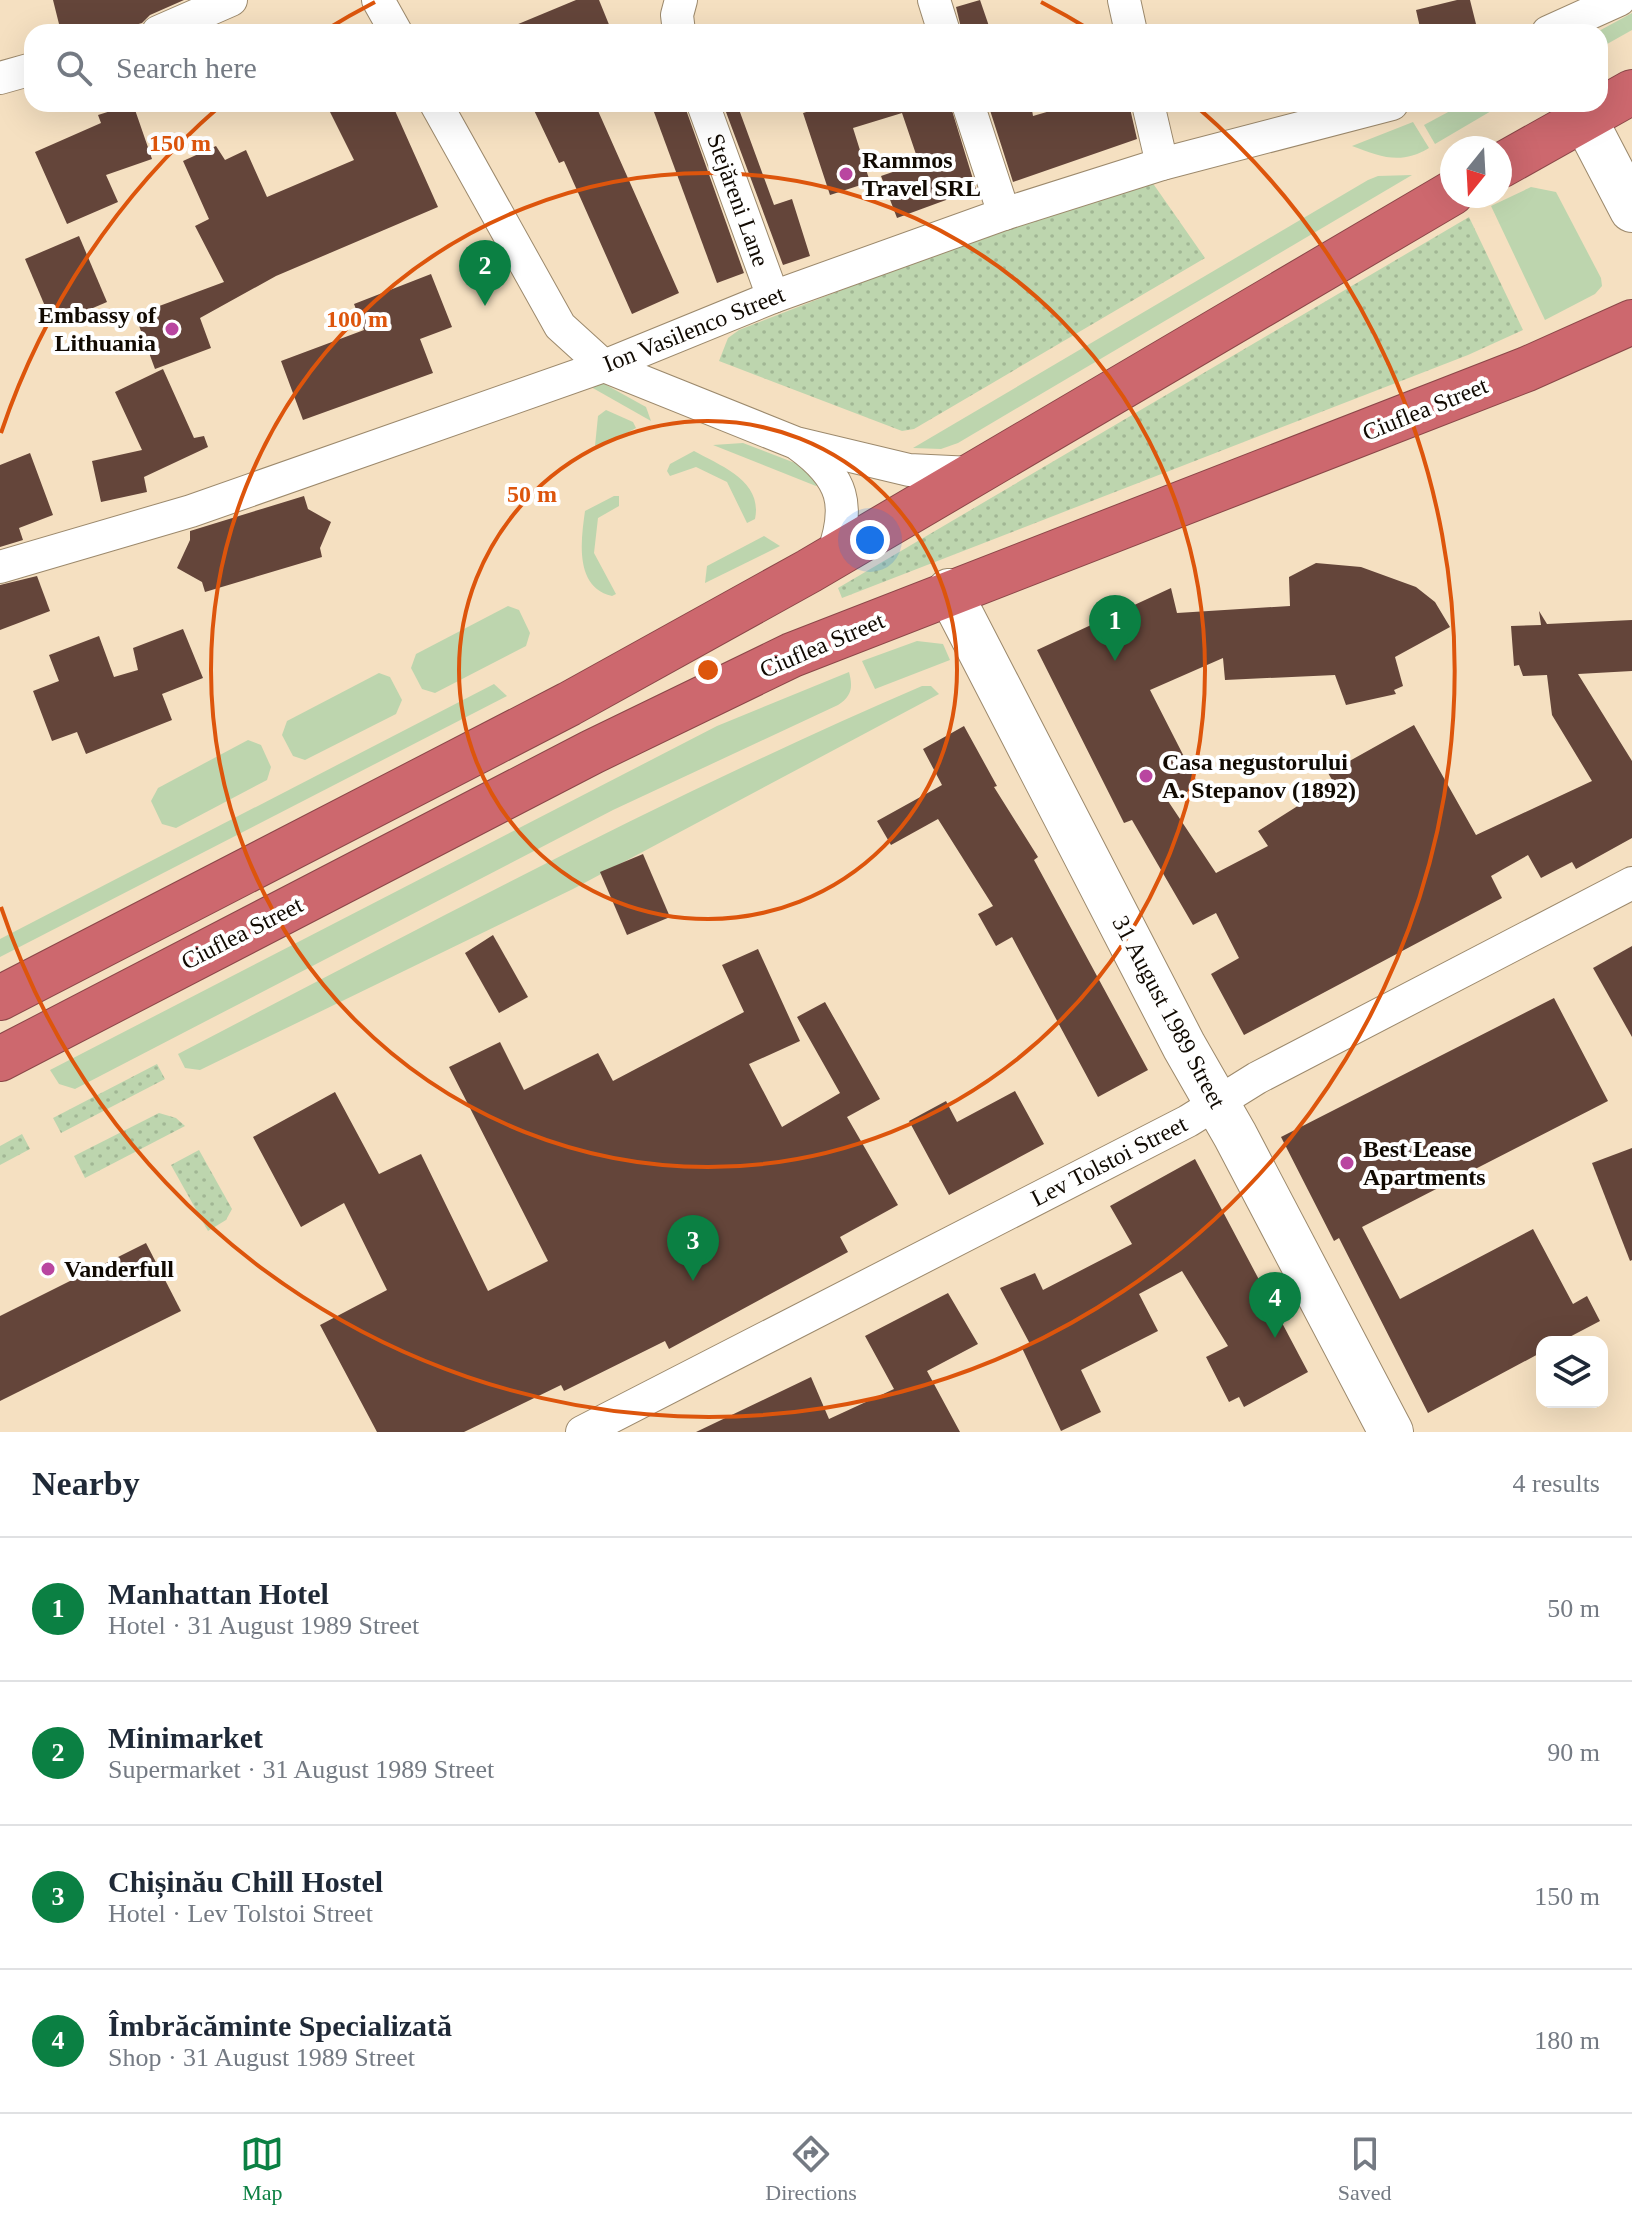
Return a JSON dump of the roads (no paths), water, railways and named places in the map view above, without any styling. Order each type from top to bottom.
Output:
[{"type":"highway","points":[[1608,105],[1632,92]]},
{"type":"highway","points":[[1512,159],[1595,112]]},
{"type":"highway","points":[[0,998],[569,704],[832,557],[1440,200]]},
{"type":"highway","name":"Ciuflea Street","points":[[0,1059],[592,752],[792,655],[949,591],[1358,435],[1632,322]]},
{"type":"street","points":[[176,24],[231,0]]},
{"type":"street","points":[[378,0],[392,24]]},
{"type":"street","points":[[678,24],[681,0]]},
{"type":"street","points":[[1124,0],[1129,24]]},
{"type":"street","points":[[1566,24],[1619,0]]},
{"type":"street","points":[[0,78],[24,71]]},
{"type":"street","points":[[440,112],[560,326],[604,366],[796,443],[883,466],[939,473],[972,473]]},
{"type":"street","name":"Stejăreni Lane","points":[[706,112],[773,297]]},
{"type":"street","points":[[971,112],[1004,214]]},
{"type":"street","points":[[1150,112],[1162,164]]},
{"type":"street","name":"Ion Vasilenco Street","points":[[0,567],[191,511],[604,366],[773,297],[1004,214],[1162,164],[1361,112]]},
{"type":"street","points":[[1584,118],[1632,210]]},
{"type":"street","points":[[796,443],[817,458],[840,491],[842,528],[832,557]]},
{"type":"street","name":"31 August 1989 Street","points":[[949,591],[1391,1432]]},
{"type":"street","name":"Lev Tolstoi Street","points":[[582,1432],[1188,1121],[1216,1102],[1632,883]]},
{"type":"place","name":"Rammos Travel SRL","points":[[846,174]]},
{"type":"place","name":"Minimarket","points":[[485,306]]},
{"type":"place","name":"Embassy of Lithuania","points":[[172,329]]},
{"type":"place","name":"Manhattan Hotel","points":[[1115,661]]},
{"type":"place","name":"Casa negustorului A. Stepanov (1892)","points":[[1146,776]]},
{"type":"place","name":"Best Lease Apartments","points":[[1347,1163]]},
{"type":"place","name":"Vanderfull","points":[[48,1269]]},
{"type":"place","name":"Chișinău Chill Hostel","points":[[693,1281]]},
{"type":"place","name":"Îmbrăcăminte Specializată","points":[[1275,1338]]}]
